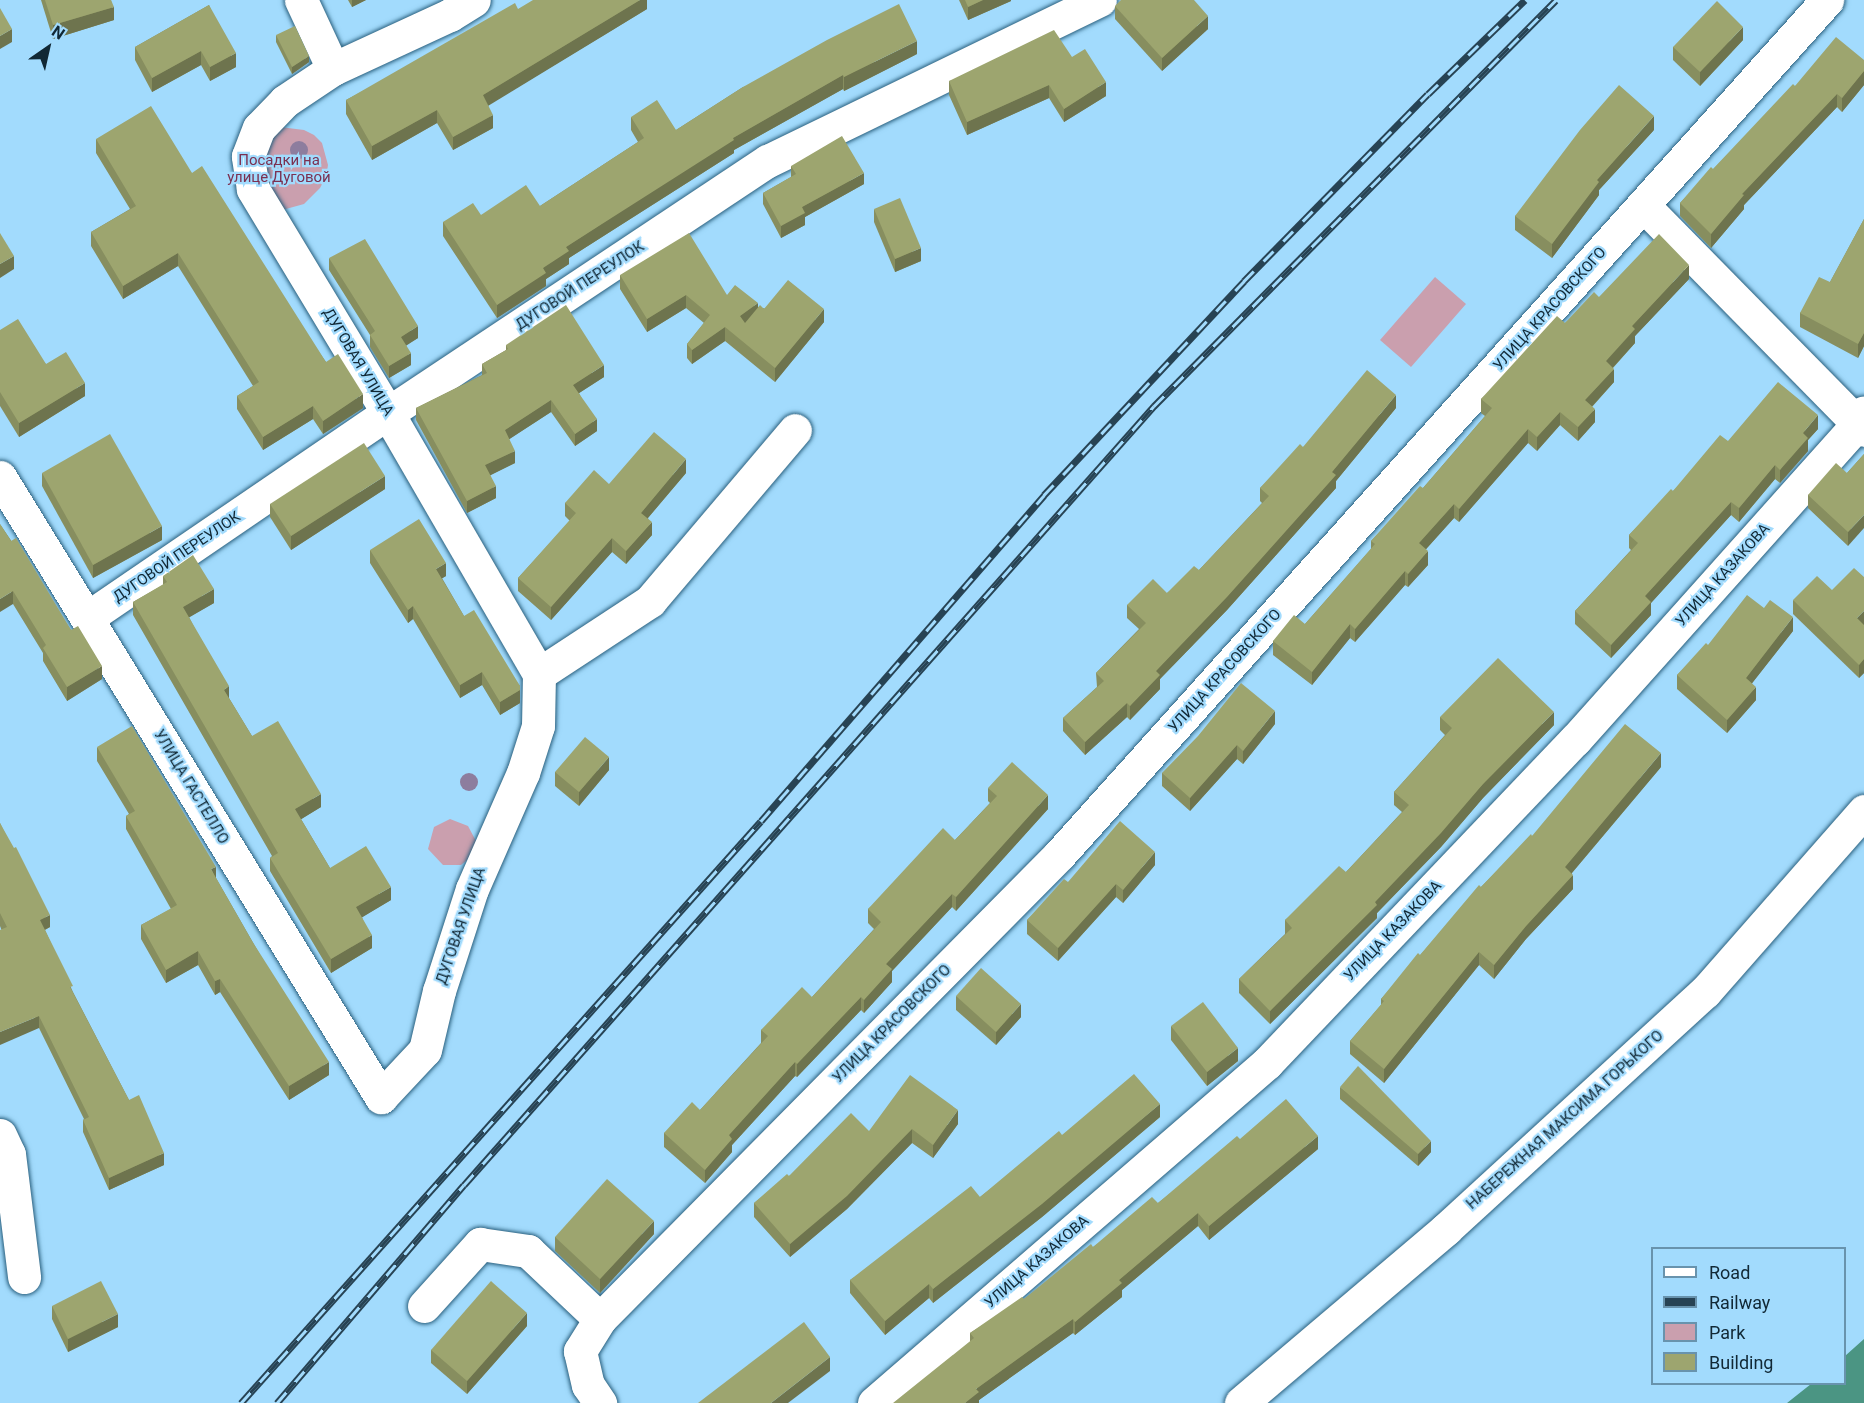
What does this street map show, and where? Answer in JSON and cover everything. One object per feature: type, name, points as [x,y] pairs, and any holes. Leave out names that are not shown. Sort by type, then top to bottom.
[{"type":"street","points":[[301,0],[333,69]]},
{"type":"street","name":"ДУГОВАЯ УЛИЦА","points":[[381,1097],[425,1050],[439,991],[472,889],[523,773],[538,726],[539,674],[388,413],[253,189],[248,156],[259,128],[285,101],[333,69],[450,15],[474,0]]},
{"type":"street","name":"ДУГОВОЙ ПЕРЕУЛОК","points":[[87,618],[388,413],[768,161],[1100,0]]},
{"type":"street","name":"УЛИЦА КРАСОВСКОГО","points":[[600,1403],[588,1385],[580,1351],[600,1319],[1060,854],[1827,0]]},
{"type":"street","points":[[1643,205],[1862,422]]},
{"type":"street","name":"УЛИЦА КАЗАКОВА","points":[[873,1403],[1267,1063],[1575,740],[1862,422]]},
{"type":"street","points":[[539,674],[650,601],[795,430]]},
{"type":"street","name":"УЛИЦА ГАСТЕЛЛО","points":[[0,477],[381,1097]]},
{"type":"street","name":"НАБЕРЕЖНАЯ МАКСИМА ГОРЬКОГО","points":[[1241,1403],[1446,1229],[1705,992],[1864,811]]},
{"type":"street","points":[[0,1135],[9,1154],[24,1277]]},
{"type":"street","points":[[424,1306],[480,1244],[528,1251],[600,1319]]},
{"type":"green space","name":"Посадки на улице Дуговой","points":[[272,126],[304,130],[314,135],[322,143],[328,165],[326,177],[320,188],[304,204],[275,212],[246,141]]},
{"type":"green space","points":[[1435,277],[1466,304],[1411,367],[1380,340]]},
{"type":"green space","points":[[450,819],[468,826],[476,841],[472,856],[461,865],[443,865],[428,849],[434,827]]},
{"type":"shaded area","points":[[1864,1339],[1864,1403],[1787,1403],[1810,1385],[1846,1385],[1846,1355]]},
{"type":"building","points":[[45,0],[111,0],[114,7],[53,25]]},
{"type":"building","points":[[533,0],[640,0],[483,95],[493,115],[453,137],[437,110],[372,146],[346,100],[515,3],[518,9]]},
{"type":"building","points":[[965,0],[983,0],[968,7]]},
{"type":"building","points":[[1121,0],[1194,0],[1208,16],[1162,58],[1115,6]]},
{"type":"building","points":[[1717,1],[1743,27],[1700,72],[1673,47]]},
{"type":"building","points":[[899,4],[917,41],[844,77],[843,75],[733,138],[734,140],[566,247],[569,251],[543,268],[546,273],[497,305],[443,222],[473,203],[481,215],[526,185],[540,206],[644,138],[631,117],[657,100],[676,130],[743,87],[827,40]]},
{"type":"building","points":[[209,5],[236,53],[210,67],[201,51],[152,78],[135,47]]},
{"type":"building","points":[[0,8],[12,29],[0,36]]},
{"type":"building","points":[[295,26],[309,56],[292,67],[276,35]]},
{"type":"building","points":[[1054,30],[1072,57],[1085,49],[1106,82],[1064,109],[1049,85],[967,122],[949,81]]},
{"type":"building","points":[[1836,37],[1864,60],[1864,71],[1842,98],[1837,94],[1742,194],[1744,195],[1711,234],[1680,203],[1711,167],[1713,169],[1793,84],[1795,86]]},
{"type":"building","points":[[1619,85],[1654,116],[1597,180],[1599,182],[1552,244],[1515,216],[1580,130]]},
{"type":"building","points":[[151,106],[192,173],[202,166],[326,362],[338,354],[363,394],[323,421],[313,406],[263,437],[237,396],[259,382],[178,253],[123,286],[91,232],[136,206],[96,139]]},
{"type":"building","points":[[842,136],[864,173],[802,207],[805,213],[781,226],[763,193],[796,174],[791,166]]},
{"type":"building","points":[[900,198],[921,248],[895,259],[874,209]]},
{"type":"building","points":[[1864,219],[1864,333],[1858,344],[1800,313],[1819,277],[1830,282]]},
{"type":"building","points":[[0,233],[14,256],[0,264]]},
{"type":"building","points":[[689,233],[727,295],[735,285],[758,303],[740,316],[745,323],[760,305],[764,309],[788,280],[824,309],[775,368],[725,327],[692,350],[687,344],[710,315],[686,295],[647,319],[620,275]]},
{"type":"building","points":[[1659,234],[1689,265],[1632,326],[1635,329],[1606,361],[1614,369],[1585,400],[1595,409],[1578,427],[1560,412],[1537,437],[1528,429],[1459,509],[1454,504],[1419,543],[1428,551],[1408,574],[1405,571],[1355,629],[1350,624],[1312,672],[1273,641],[1294,615],[1305,624],[1375,544],[1371,541],[1420,486],[1423,488],[1492,408],[1481,399],[1557,316],[1565,323],[1594,292],[1599,297]]},
{"type":"building","points":[[365,239],[418,326],[401,337],[411,353],[389,366],[370,335],[375,331],[329,258]]},
{"type":"building","points":[[566,305],[604,365],[573,385],[597,419],[575,434],[551,400],[505,430],[515,451],[485,465],[496,486],[467,501],[416,408],[487,373],[482,364],[508,349],[506,345]]},
{"type":"building","points":[[18,319],[46,364],[66,352],[85,383],[19,423],[0,392],[0,330]]},
{"type":"building","points":[[1367,370],[1396,395],[1332,472],[1336,475],[1227,597],[1156,671],[1160,675],[1130,706],[1127,703],[1085,742],[1063,718],[1104,681],[1096,673],[1146,623],[1127,605],[1153,579],[1167,593],[1194,566],[1199,570],[1269,496],[1260,488],[1300,444],[1303,447]]},
{"type":"building","points":[[1778,382],[1818,415],[1803,433],[1808,438],[1780,470],[1775,465],[1739,508],[1731,502],[1645,596],[1651,602],[1611,645],[1575,611],[1638,543],[1629,535],[1671,489],[1673,491],[1720,435],[1728,441]]},
{"type":"building","points":[[654,432],[686,459],[641,513],[652,522],[626,551],[612,538],[551,607],[518,578],[576,513],[565,503],[594,470],[609,484]]},
{"type":"building","points":[[110,434],[162,526],[93,565],[42,473]]},
{"type":"building","points":[[364,443],[385,476],[291,536],[270,504]]},
{"type":"building","points":[[1864,454],[1864,515],[1848,532],[1808,495],[1836,463],[1847,473]]},
{"type":"building","points":[[419,519],[446,563],[436,569],[464,616],[474,610],[520,686],[520,690],[500,702],[482,672],[460,685],[413,606],[408,610],[370,550]]},
{"type":"building","points":[[0,524],[11,541],[16,538],[71,630],[78,626],[102,666],[67,687],[43,648],[46,645],[13,591],[0,599]]},
{"type":"building","points":[[193,555],[214,589],[183,607],[229,686],[224,690],[252,736],[278,721],[321,794],[295,809],[330,868],[366,846],[391,887],[356,907],[372,935],[331,959],[270,858],[278,853],[133,602],[167,582],[163,576]]},
{"type":"building","points":[[1854,568],[1864,577],[1864,611],[1857,618],[1864,625],[1864,659],[1859,665],[1793,600],[1817,576],[1832,590]]},
{"type":"building","points":[[1747,595],[1764,608],[1770,600],[1793,617],[1746,678],[1756,687],[1727,720],[1677,675],[1706,643],[1708,645]]},
{"type":"building","points":[[1498,658],[1554,712],[1483,784],[1441,833],[1375,902],[1377,905],[1270,1011],[1239,979],[1292,928],[1285,920],[1339,866],[1346,872],[1409,805],[1394,792],[1452,728],[1440,717]]},
{"type":"building","points":[[1241,683],[1275,711],[1243,751],[1237,745],[1190,798],[1162,773],[1198,736]]},
{"type":"building","points":[[1625,724],[1661,753],[1565,867],[1573,875],[1494,965],[1479,952],[1384,1069],[1350,1041],[1384,1001],[1381,999],[1418,953],[1420,955],[1479,885],[1481,887],[1531,834],[1532,836]]},
{"type":"building","points":[[132,726],[216,867],[211,869],[252,941],[329,1062],[289,1086],[220,979],[215,981],[198,951],[166,970],[141,925],[177,905],[126,816],[135,811],[97,747]]},
{"type":"building","points":[[585,737],[609,757],[579,792],[555,772]]},
{"type":"building","points":[[1012,762],[1048,795],[956,897],[952,894],[886,964],[892,969],[864,1000],[861,997],[797,1064],[795,1062],[729,1135],[732,1139],[705,1170],[664,1133],[692,1102],[700,1110],[768,1036],[761,1030],[802,987],[812,997],[881,922],[868,909],[943,828],[955,840],[997,796],[988,788]]},
{"type":"building","points":[[1120,821],[1155,852],[1123,890],[1116,884],[1058,948],[1027,920],[1064,879],[1068,882]]},
{"type":"building","points":[[0,823],[14,848],[16,847],[50,915],[40,920],[73,986],[70,987],[129,1100],[139,1095],[164,1153],[109,1178],[83,1120],[89,1117],[39,1016],[0,1032],[0,930],[7,927],[0,913]]},
{"type":"building","points":[[981,968],[1021,1004],[996,1032],[956,996]]},
{"type":"building","points":[[1203,1002],[1238,1048],[1207,1072],[1171,1026]]},
{"type":"building","points":[[1358,1066],[1431,1141],[1418,1154],[1340,1087]]},
{"type":"building","points":[[1134,1074],[1160,1104],[1042,1204],[933,1289],[929,1284],[885,1321],[850,1280],[971,1186],[980,1197],[1059,1131],[1062,1135]]},
{"type":"building","points":[[910,1075],[958,1110],[933,1145],[912,1129],[847,1196],[790,1244],[754,1203],[787,1174],[789,1176],[851,1113],[869,1131]]},
{"type":"building","points":[[1286,1099],[1318,1136],[1209,1226],[1198,1213],[1119,1280],[1122,1283],[1075,1322],[1073,1319],[976,1389],[979,1392],[965,1403],[893,1403],[974,1338],[970,1333],[1022,1297],[1024,1299],[1091,1244],[1093,1247],[1152,1197],[1158,1203],[1237,1136],[1240,1139]]},
{"type":"building","points":[[607,1179],[654,1221],[600,1279],[555,1237]]},
{"type":"building","points":[[101,1281],[118,1314],[68,1339],[52,1306]]},
{"type":"building","points":[[491,1281],[527,1313],[467,1381],[431,1350]]},
{"type":"building","points":[[804,1322],[830,1357],[771,1403],[698,1403]]},
{"type":"railway","points":[[241,1403],[761,821],[1044,495],[1244,281],[1428,94],[1525,0]]},
{"type":"railway","points":[[277,1403],[464,1185],[1154,406],[1556,0]]}]
